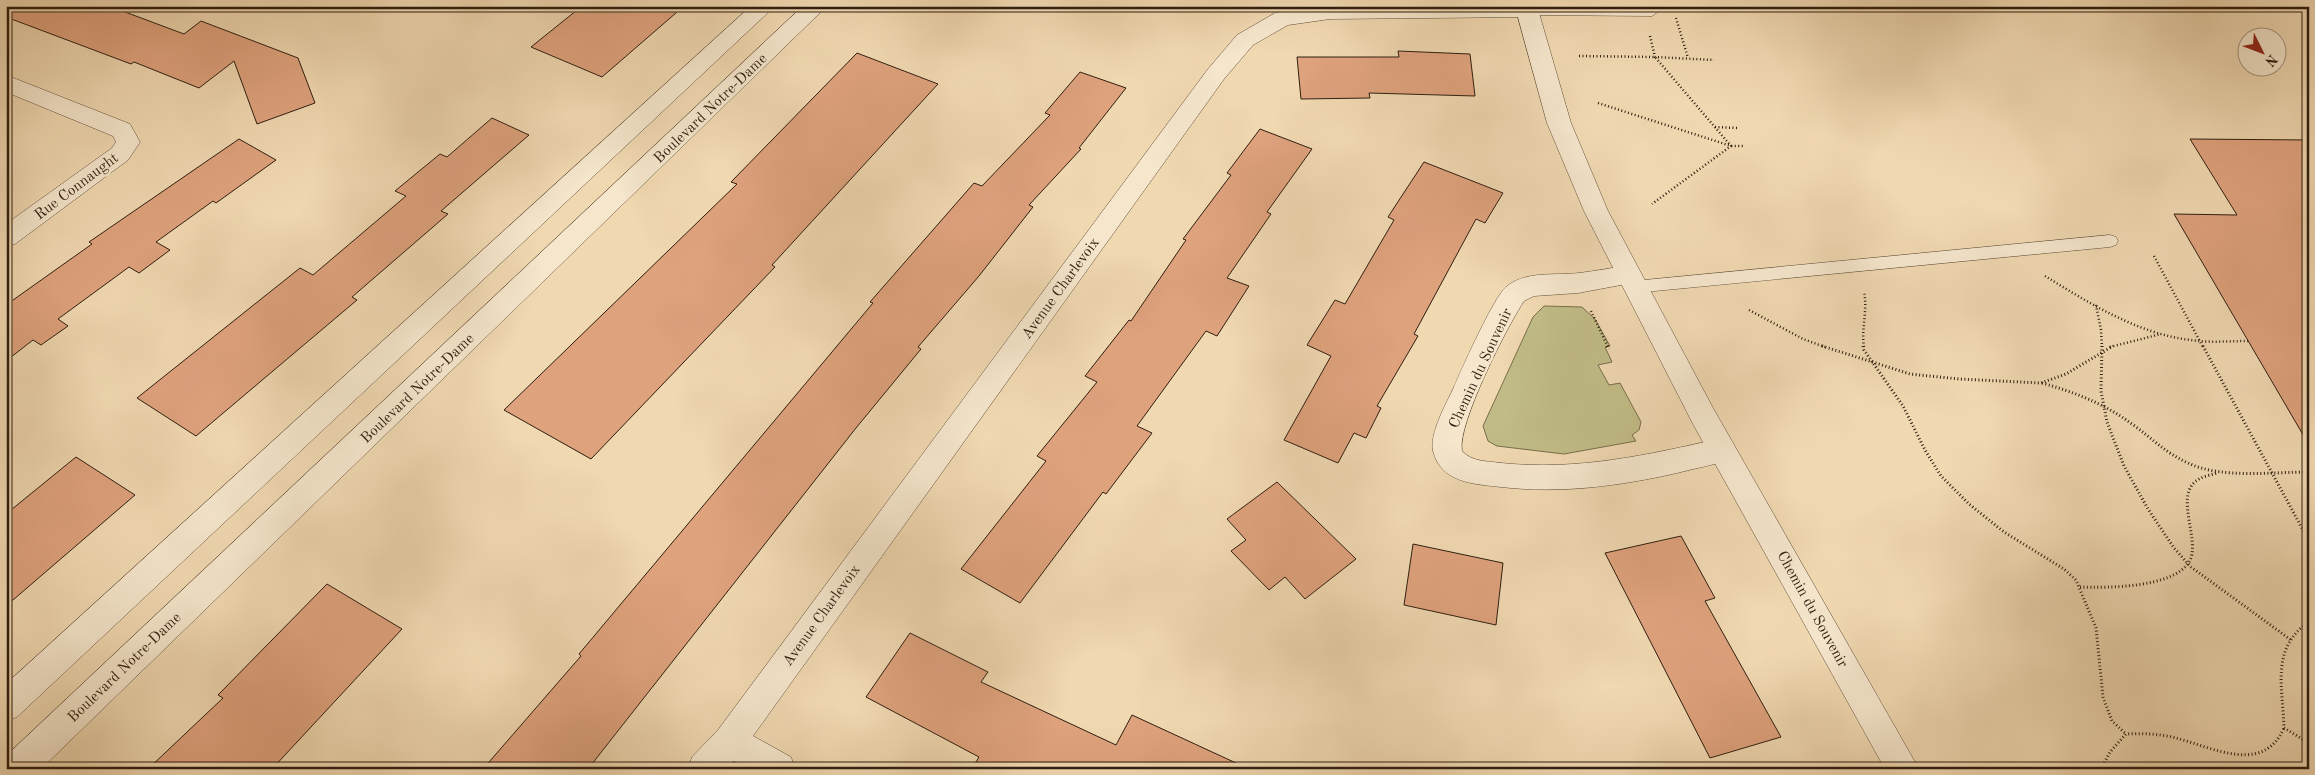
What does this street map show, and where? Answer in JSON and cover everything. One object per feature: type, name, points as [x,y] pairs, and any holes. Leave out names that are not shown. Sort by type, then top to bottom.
[{"type":"street","points":[[6,706],[764,6]]},
{"type":"street","name":"Boulevard Notre-Dame","points":[[17,769],[816,6]]},
{"type":"street","name":"Chemin du Souvenir","points":[[1527,8],[1559,123],[1596,212],[1722,450],[1903,769]]},
{"type":"street","name":"Avenue Charlevoix","points":[[704,769],[730,741],[1210,82],[1244,40],[1284,18],[1330,12],[1527,8]]},
{"type":"street","name":"Rue Connaught","points":[[6,84],[122,130],[128,142],[120,154],[6,237]]},
{"type":"street","name":"Chemin du Souvenir","points":[[1631,281],[1530,286],[1515,294],[1508,304],[1453,421],[1447,445],[1448,454],[1458,466],[1466,470],[1565,478],[1661,464],[1722,450]]},
{"type":"street","points":[[730,741],[779,769]]},
{"type":"lane","points":[[1527,8],[1652,11],[1651,6]]},
{"type":"lane","points":[[1631,281],[2110,241]]},
{"type":"path","points":[[1688,58],[1674,10],[1697,10]]},
{"type":"path","points":[[1579,56],[1714,60]]},
{"type":"path","points":[[1656,57],[1731,146]]},
{"type":"path","points":[[1598,103],[1731,146],[1743,146]]},
{"type":"path","points":[[1714,127],[1737,128]]},
{"type":"path","points":[[1652,204],[1731,146]]},
{"type":"path","points":[[2154,256],[2309,541]]},
{"type":"path","points":[[2039,272],[2096,305],[2161,334],[2201,342],[2248,341]]},
{"type":"path","points":[[1862,284],[1866,301],[1862,336],[1864,350],[1903,406],[1925,450],[1942,476],[1969,504],[2004,532],[2064,569],[2076,580],[2096,628],[2103,696],[2112,721],[2126,734]]},
{"type":"path","points":[[2096,305],[2100,317],[2103,351],[2102,405],[2111,435],[2140,498],[2188,563],[2246,609],[2291,640]]},
{"type":"path","points":[[1749,310],[1803,339],[1910,374],[2041,383],[2069,391],[2102,405],[2134,424],[2159,447],[2189,464],[2218,472],[2309,472]]},
{"type":"path","points":[[2041,383],[2066,374],[2103,351],[2124,342],[2161,334]]},
{"type":"path","points":[[2080,588],[2140,584],[2164,579],[2185,567],[2194,554],[2187,498],[2196,480],[2218,472]]},
{"type":"path","points":[[2101,769],[2110,752],[2126,734],[2147,732],[2242,758],[2262,756],[2278,742],[2284,728],[2282,675],[2284,652],[2297,630],[2309,622]]},
{"type":"path","points":[[2284,728],[2309,743]]},
{"type":"shaded area","points":[[1544,306],[1582,307],[1595,319],[1610,346],[1605,347],[1612,362],[1598,365],[1609,385],[1620,383],[1641,422],[1639,430],[1632,435],[1636,441],[1564,454],[1497,446],[1488,441],[1483,426],[1533,317]]},
{"type":"building","points":[[6,6],[109,6],[184,34],[201,21],[298,58],[315,103],[257,124],[234,61],[199,88],[134,62],[131,64],[6,17]]},
{"type":"building","points":[[582,6],[684,6],[602,77],[531,47]]},
{"type":"building","points":[[1398,51],[1470,54],[1475,96],[1369,93],[1370,98],[1301,99],[1297,57],[1399,57]]},
{"type":"building","points":[[857,53],[938,84],[772,265],[775,267],[591,459],[504,410],[737,184],[731,182]]},
{"type":"building","points":[[1080,72],[1126,88],[1079,148],[1081,149],[1029,205],[1033,207],[979,276],[918,347],[921,349],[856,428],[588,769],[483,769],[581,656],[579,654],[873,303],[870,302],[974,183],[982,186],[1050,115],[1045,113]]},
{"type":"building","points":[[492,118],[529,135],[441,211],[448,214],[352,297],[357,300],[196,436],[137,398],[300,268],[313,275],[406,196],[395,191],[440,154],[447,157]]},
{"type":"building","points":[[1260,129],[1312,149],[1267,212],[1271,214],[1227,278],[1249,286],[1217,336],[1206,331],[1137,426],[1152,433],[1106,494],[1103,492],[1020,603],[961,569],[1046,461],[1037,456],[1097,382],[1085,376],[1129,320],[1131,321],[1186,240],[1183,239],[1231,175],[1227,173]]},
{"type":"building","points":[[239,139],[276,160],[216,203],[213,201],[156,242],[170,250],[139,273],[129,267],[58,319],[68,326],[41,345],[33,340],[6,361],[6,305],[92,244],[89,242]]},
{"type":"building","points":[[2190,139],[2309,140],[2309,445],[2174,214],[2237,215]]},
{"type":"building","points":[[1424,162],[1503,193],[1485,223],[1476,219],[1414,334],[1418,336],[1377,406],[1381,408],[1366,438],[1354,433],[1338,463],[1284,440],[1331,356],[1307,345],[1335,300],[1345,304],[1394,220],[1388,217]]},
{"type":"building","points":[[76,457],[135,495],[6,606],[6,514]]},
{"type":"building","points":[[1277,482],[1356,559],[1305,599],[1285,577],[1269,590],[1231,551],[1246,540],[1227,519]]},
{"type":"building","points":[[1681,536],[1715,598],[1705,601],[1781,737],[1710,758],[1605,553]]},
{"type":"building","points":[[1413,544],[1503,563],[1496,625],[1404,605]]},
{"type":"building","points":[[327,584],[402,629],[272,769],[148,769],[223,698],[218,695]]},
{"type":"building","points":[[910,633],[988,672],[981,682],[1116,745],[1132,715],[1249,769],[972,769],[979,757],[866,697]]}]
